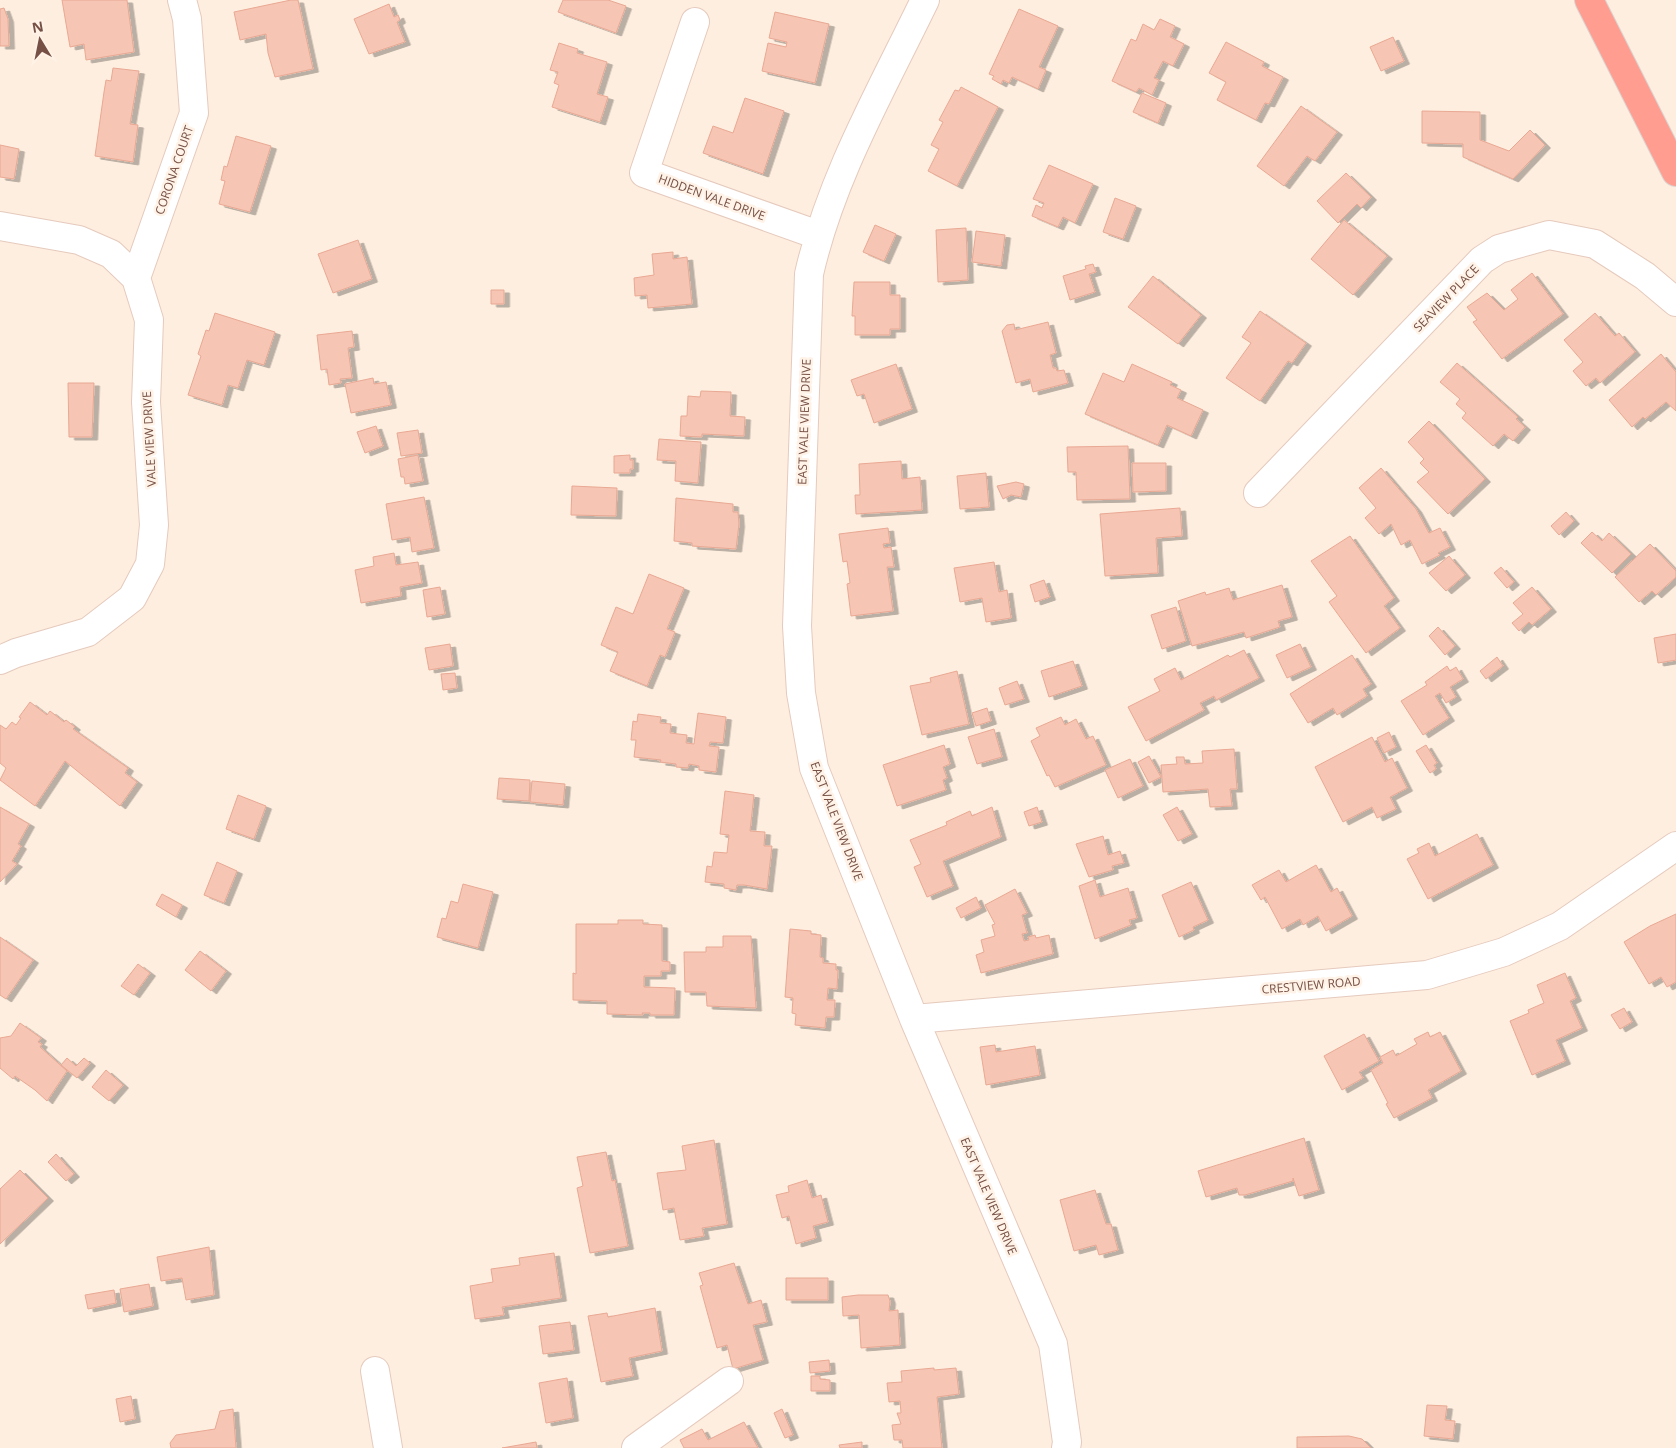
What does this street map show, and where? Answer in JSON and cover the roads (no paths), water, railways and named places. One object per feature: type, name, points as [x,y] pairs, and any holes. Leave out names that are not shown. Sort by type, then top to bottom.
[{"type":"highway","points":[[1589,0],[1676,172]]},
{"type":"street","name":"CORONA COURT","points":[[136,278],[194,113],[187,19],[182,0]]},
{"type":"street","name":"EAST VALE VIEW DRIVE","points":[[925,0],[850,152],[818,235],[809,274],[797,626],[801,693],[814,768],[914,1019],[1053,1344],[1067,1442],[1066,1448]]},
{"type":"street","name":"HIDDEN VALE DRIVE","points":[[694,22],[644,173],[818,235]]},
{"type":"street","name":"VALE VIEW DRIVE","points":[[0,226],[79,240],[111,254],[136,278],[149,320],[146,402],[154,525],[150,564],[132,598],[88,632],[16,653],[0,660]]},
{"type":"street","name":"SEAVIEW PLACE","points":[[1258,493],[1482,260],[1499,249],[1549,236],[1595,244],[1645,276],[1676,302]]},
{"type":"street","name":"CRESTVIEW ROAD","points":[[914,1019],[1427,975],[1504,952],[1560,926],[1676,846]]},
{"type":"street","points":[[375,1372],[388,1448]]},
{"type":"street","points":[[636,1448],[729,1381]]}]
